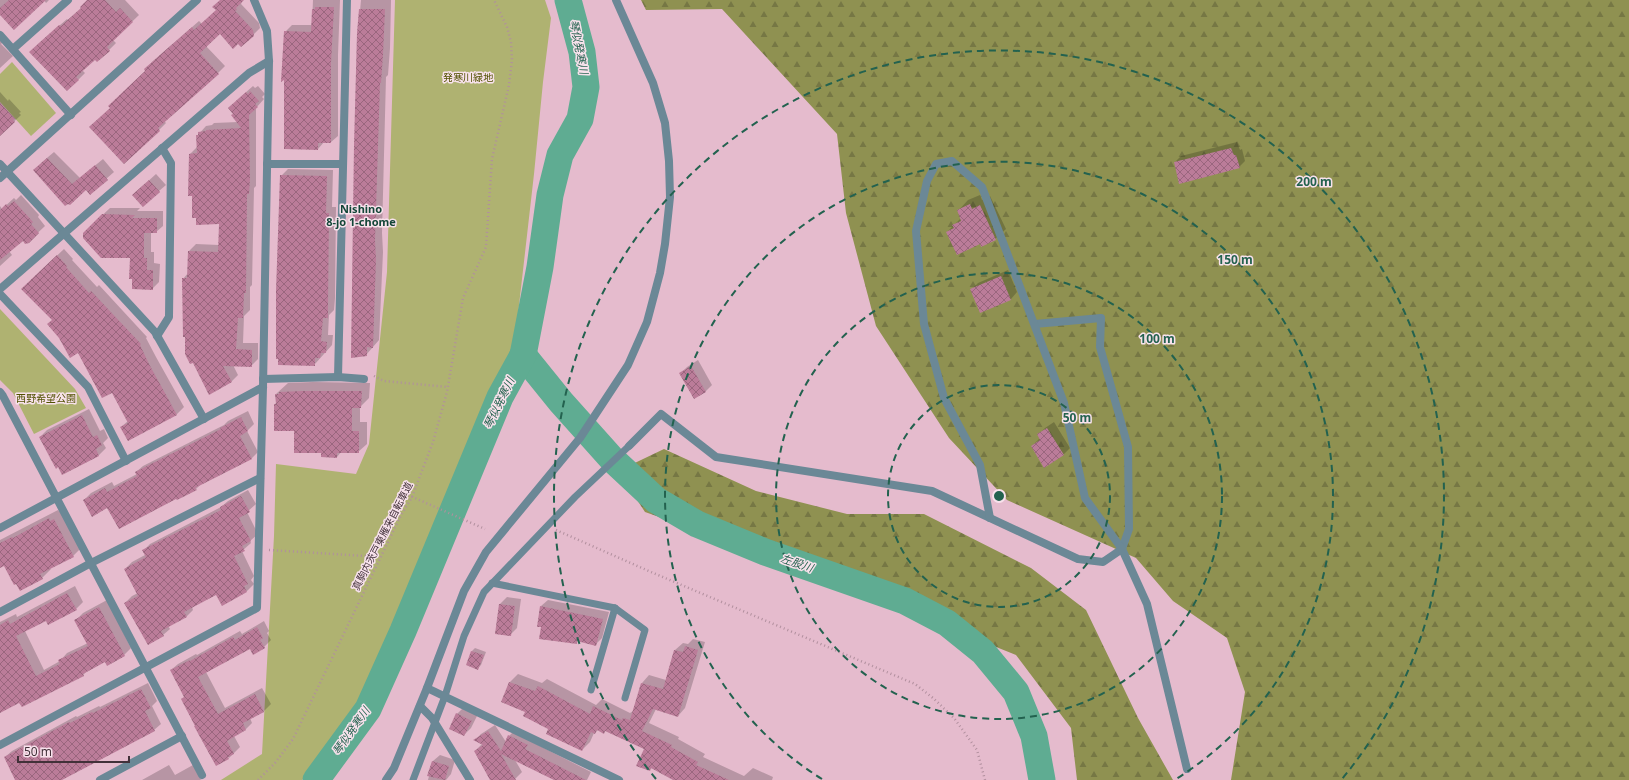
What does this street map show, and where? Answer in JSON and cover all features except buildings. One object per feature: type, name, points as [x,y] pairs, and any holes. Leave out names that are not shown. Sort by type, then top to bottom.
[{"type":"street","points":[[12,49],[68,0]]},
{"type":"street","points":[[0,178],[197,0]]},
{"type":"street","points":[[0,745],[256,608],[263,383],[269,61],[267,31],[254,0]]},
{"type":"street","points":[[338,376],[347,0]]},
{"type":"street","points":[[386,780],[394,768],[420,706],[464,591],[486,552],[580,438],[628,365],[647,322],[660,273],[665,244],[670,197],[669,161],[664,123],[653,83],[616,0]]},
{"type":"street","points":[[0,35],[71,115]]},
{"type":"street","points":[[0,289],[249,73],[269,61]]},
{"type":"street","points":[[157,336],[168,317],[171,163],[162,148]]},
{"type":"street","points":[[990,518],[980,465],[944,398],[924,324],[916,231],[927,181],[936,164],[952,162],[982,187],[1064,403],[1085,498],[1122,549],[1147,604],[1187,769]]},
{"type":"street","points":[[0,164],[157,336],[204,419]]},
{"type":"street","points":[[267,164],[343,164]]},
{"type":"street","points":[[0,294],[88,387],[126,460]]},
{"type":"street","points":[[629,446],[661,414],[716,457],[932,491],[1078,558],[1103,562],[1122,549],[1129,529],[1128,447],[1100,347],[1101,318],[1035,324]]},
{"type":"street","points":[[0,528],[204,419],[263,383],[338,376],[364,379]]},
{"type":"street","points":[[0,392],[202,775]]},
{"type":"street","points":[[0,612],[91,563],[260,478]]},
{"type":"street","points":[[427,688],[619,780]]},
{"type":"street","points":[[420,706],[435,723],[470,780]]},
{"type":"street","points":[[100,780],[182,736]]},
{"type":"lane","points":[[414,780],[445,696],[464,636],[484,592],[575,497],[629,446]]},
{"type":"lane","points":[[492,583],[615,608],[645,630],[626,698]]},
{"type":"lane","points":[[591,690],[615,608]]},
{"type":"path","name":"真駒内茨戸東雁来自転車道","points":[[258,780],[275,763],[293,739],[314,699],[380,557],[401,515],[412,497],[433,442],[448,387],[463,298],[486,247],[492,159],[509,85],[512,60],[511,42],[507,27],[494,0]]},
{"type":"path","points":[[372,375],[384,382],[448,387]]},
{"type":"path","points":[[408,495],[485,529]]},
{"type":"path","points":[[547,526],[658,575],[915,684],[933,698],[954,718],[977,750],[985,780]]},
{"type":"path","points":[[258,549],[380,557]]},
{"type":"green space","name":"発寒川緑地","points":[[395,0],[545,0],[551,18],[514,349],[467,454],[385,646],[366,701],[302,780],[221,780],[262,754],[274,536],[276,464],[356,474],[369,444],[387,272]]},
{"type":"green space","points":[[641,0],[1629,0],[1629,780],[1231,780],[1245,692],[1227,638],[1173,601],[1136,558],[1007,500],[949,438],[876,326],[846,213],[837,134],[722,9],[646,10]]},
{"type":"green space","points":[[12,62],[56,113],[31,136],[0,102],[0,74]]},
{"type":"green space","name":"西野希望公園","points":[[0,309],[75,389],[86,408],[34,434],[13,393],[0,380]]},
{"type":"green space","points":[[664,449],[756,491],[847,514],[924,514],[1031,568],[1086,610],[1138,718],[1173,780],[1077,780],[1071,728],[1016,655],[892,605],[816,560],[728,541],[645,512],[618,471]]},
{"type":"waterway","name":"琴似発寒川","points":[[316,780],[368,709],[403,631],[500,397],[523,355],[540,267],[550,195],[560,155],[580,119],[586,87],[582,52],[568,0]]},
{"type":"waterway","name":"左股川","points":[[523,355],[561,402],[612,459],[656,500],[697,524],[765,552],[905,601],[947,623],[983,652],[1016,692],[1034,736],[1042,780]]},
{"type":"district","name":"Nishino 8-jo 1-chome","points":[[361,215]]}]
